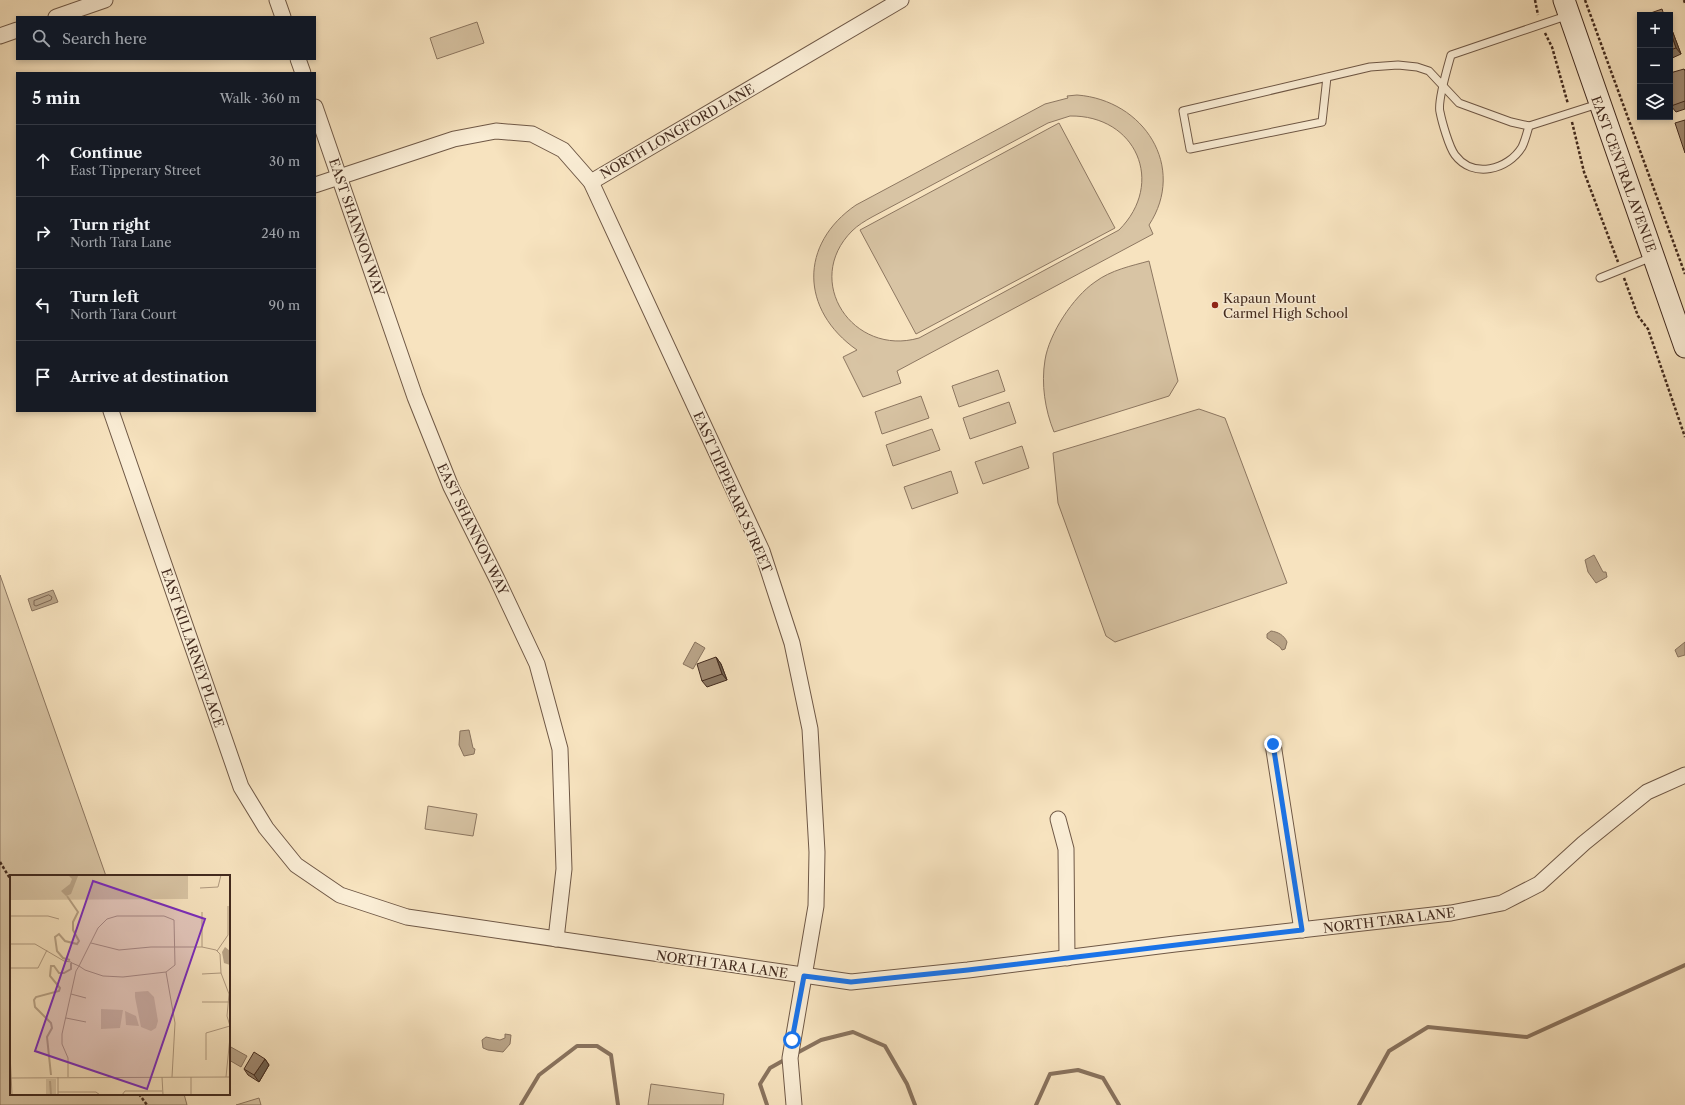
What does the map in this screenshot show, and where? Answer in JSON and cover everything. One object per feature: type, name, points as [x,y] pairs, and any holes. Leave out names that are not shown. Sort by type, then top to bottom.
[{"type":"main road","name":"EAST CENTRAL AVENUE","points":[[1566,8],[1598,104],[1685,347]]},
{"type":"street","points":[[59,16],[105,0]]},
{"type":"street","points":[[277,0],[283,16]]},
{"type":"street","name":"NORTH LONGFORD LANE","points":[[316,185],[454,139],[496,130],[532,134],[563,150],[591,182],[901,0]]},
{"type":"street","points":[[0,36],[16,30]]},
{"type":"street","points":[[298,60],[303,72]]},
{"type":"street","name":"EAST SHANNON WAY","points":[[316,110],[415,397],[451,487],[498,579],[537,664],[560,749],[564,869],[556,939]]},
{"type":"street","name":"EAST TIPPERARY STREET","points":[[591,182],[762,551],[792,643],[810,729],[817,852],[816,906],[790,1058],[794,1105]]},
{"type":"street","name":"EAST KILLARNEY PLACE","points":[[111,412],[241,787],[266,828],[296,865],[302,869]]},
{"type":"street","points":[[1273,744],[1302,930]]},
{"type":"street","name":"NORTH TARA LANE","points":[[302,869],[340,895],[407,917],[851,982],[968,970],[1451,913],[1502,903],[1538,884],[1584,843],[1647,792],[1685,775]]},
{"type":"street","points":[[1058,819],[1066,849],[1067,958]]},
{"type":"lane","points":[[1529,126],[1522,146],[1512,158],[1495,168],[1482,170],[1465,165],[1454,154],[1439,110],[1451,55],[1541,25],[1566,8]]},
{"type":"lane","points":[[1327,77],[1322,122],[1190,149],[1183,111],[1327,77],[1370,67],[1398,65],[1417,67],[1430,71],[1459,103],[1511,122],[1529,126],[1598,104]]},
{"type":"lane","points":[[1600,278],[1653,256]]},
{"type":"path","points":[[1535,0],[1541,25],[1552,46],[1584,172],[1638,316],[1648,329],[1685,437]]},
{"type":"path","points":[[1585,0],[1685,274]]},
{"type":"path","points":[[0,862],[10,878]]},
{"type":"path","points":[[140,1095],[147,1105]]},
{"type":"shaded area","points":[[477,22],[484,43],[437,59],[430,38]]},
{"type":"shaded area","points":[[1077,95],[1101,100],[1122,109],[1139,123],[1152,140],[1161,160],[1163,181],[1160,203],[1149,225],[1153,234],[897,371],[901,383],[863,397],[843,357],[857,350],[838,334],[825,316],[817,297],[814,277],[816,257],[824,238],[837,221],[856,205],[1045,104],[1068,98],[1067,96]],"holes":[[[1070,116],[1093,119],[1112,127],[1127,139],[1137,155],[1142,173],[1140,192],[1133,212],[1119,230],[919,338],[895,341],[874,336],[856,326],[842,310],[834,292],[832,271],[838,251],[852,231],[857,227],[872,217],[1048,123]]]},
{"type":"shaded area","points":[[1059,123],[1115,228],[916,334],[860,230]]},
{"type":"shaded area","points":[[1149,261],[1178,381],[1169,396],[1054,432],[1046,406],[1043,378],[1047,350],[1063,317],[1078,297],[1101,278],[1114,271]]},
{"type":"shaded area","points":[[998,370],[1005,391],[959,407],[952,386]]},
{"type":"shaded area","points":[[921,396],[929,418],[882,434],[875,412]]},
{"type":"shaded area","points":[[1009,402],[1016,423],[970,439],[963,418]]},
{"type":"shaded area","points":[[1199,409],[1225,418],[1287,583],[1115,642],[1106,636],[1058,503],[1053,453]]},
{"type":"shaded area","points":[[932,429],[940,450],[893,466],[886,445]]},
{"type":"shaded area","points":[[1022,446],[1029,468],[983,484],[975,462]]},
{"type":"shaded area","points":[[951,471],[958,493],[912,509],[904,487]]},
{"type":"shaded area","points":[[0,575],[106,875],[10,875],[10,1095],[184,1095],[187,1105],[0,1105]]},
{"type":"shaded area","points":[[428,806],[477,814],[473,836],[425,829]]},
{"type":"shaded area","points":[[651,1084],[724,1094],[723,1105],[648,1105]]},
{"type":"shaded area","points":[[259,1098],[261,1105],[236,1105]]},
{"type":"water","points":[[1594,555],[1603,572],[1606,572],[1607,577],[1596,583],[1588,572],[1585,560]]},
{"type":"water","points":[[53,590],[58,602],[32,611],[28,599]]},
{"type":"water","points":[[1271,631],[1284,637],[1287,642],[1285,649],[1282,650],[1267,638],[1267,634]]},
{"type":"water","points":[[695,642],[705,648],[693,669],[683,664]]},
{"type":"water","points":[[1685,642],[1685,655],[1678,657],[1675,650]]},
{"type":"water","points":[[469,730],[473,748],[475,749],[474,754],[464,756],[459,745],[460,731]]},
{"type":"water","points":[[505,1034],[511,1035],[510,1044],[503,1052],[483,1048],[482,1040],[486,1037],[500,1040],[505,1038]]},
{"type":"water","points":[[230,1047],[247,1056],[241,1067],[230,1061]]},
{"type":"building","points":[[1662,9],[1663,12],[1654,12]]},
{"type":"building","points":[[1673,40],[1676,48],[1673,49]]},
{"type":"building","points":[[1684,69],[1685,71],[1685,101],[1673,105],[1673,84],[1673,72]]},
{"type":"building","points":[[1685,120],[1685,153],[1675,123]]},
{"type":"building","points":[[716,657],[722,674],[702,681],[697,664]]},
{"type":"building","points":[[254,1052],[265,1059],[254,1075],[244,1069]]},
{"type":"waterway","points":[[1359,1105],[1389,1051],[1428,1027],[1527,1037],[1685,965]]},
{"type":"waterway","points":[[795,1054],[821,1040],[853,1032],[885,1046],[907,1084],[915,1105]]},
{"type":"waterway","points":[[521,1105],[539,1075],[577,1046],[597,1046],[611,1055],[618,1105]]},
{"type":"waterway","points":[[767,1105],[760,1084],[770,1068],[786,1059]]},
{"type":"waterway","points":[[1036,1105],[1050,1074],[1078,1070],[1103,1078],[1119,1105]]},
{"type":"place","name":"Kapaun Mount Carmel High School","points":[[1215,305]]},
{"type":"route","points":[[792,1040],[804,976],[851,982],[968,970],[1175,944],[1302,930],[1273,744]]}]
